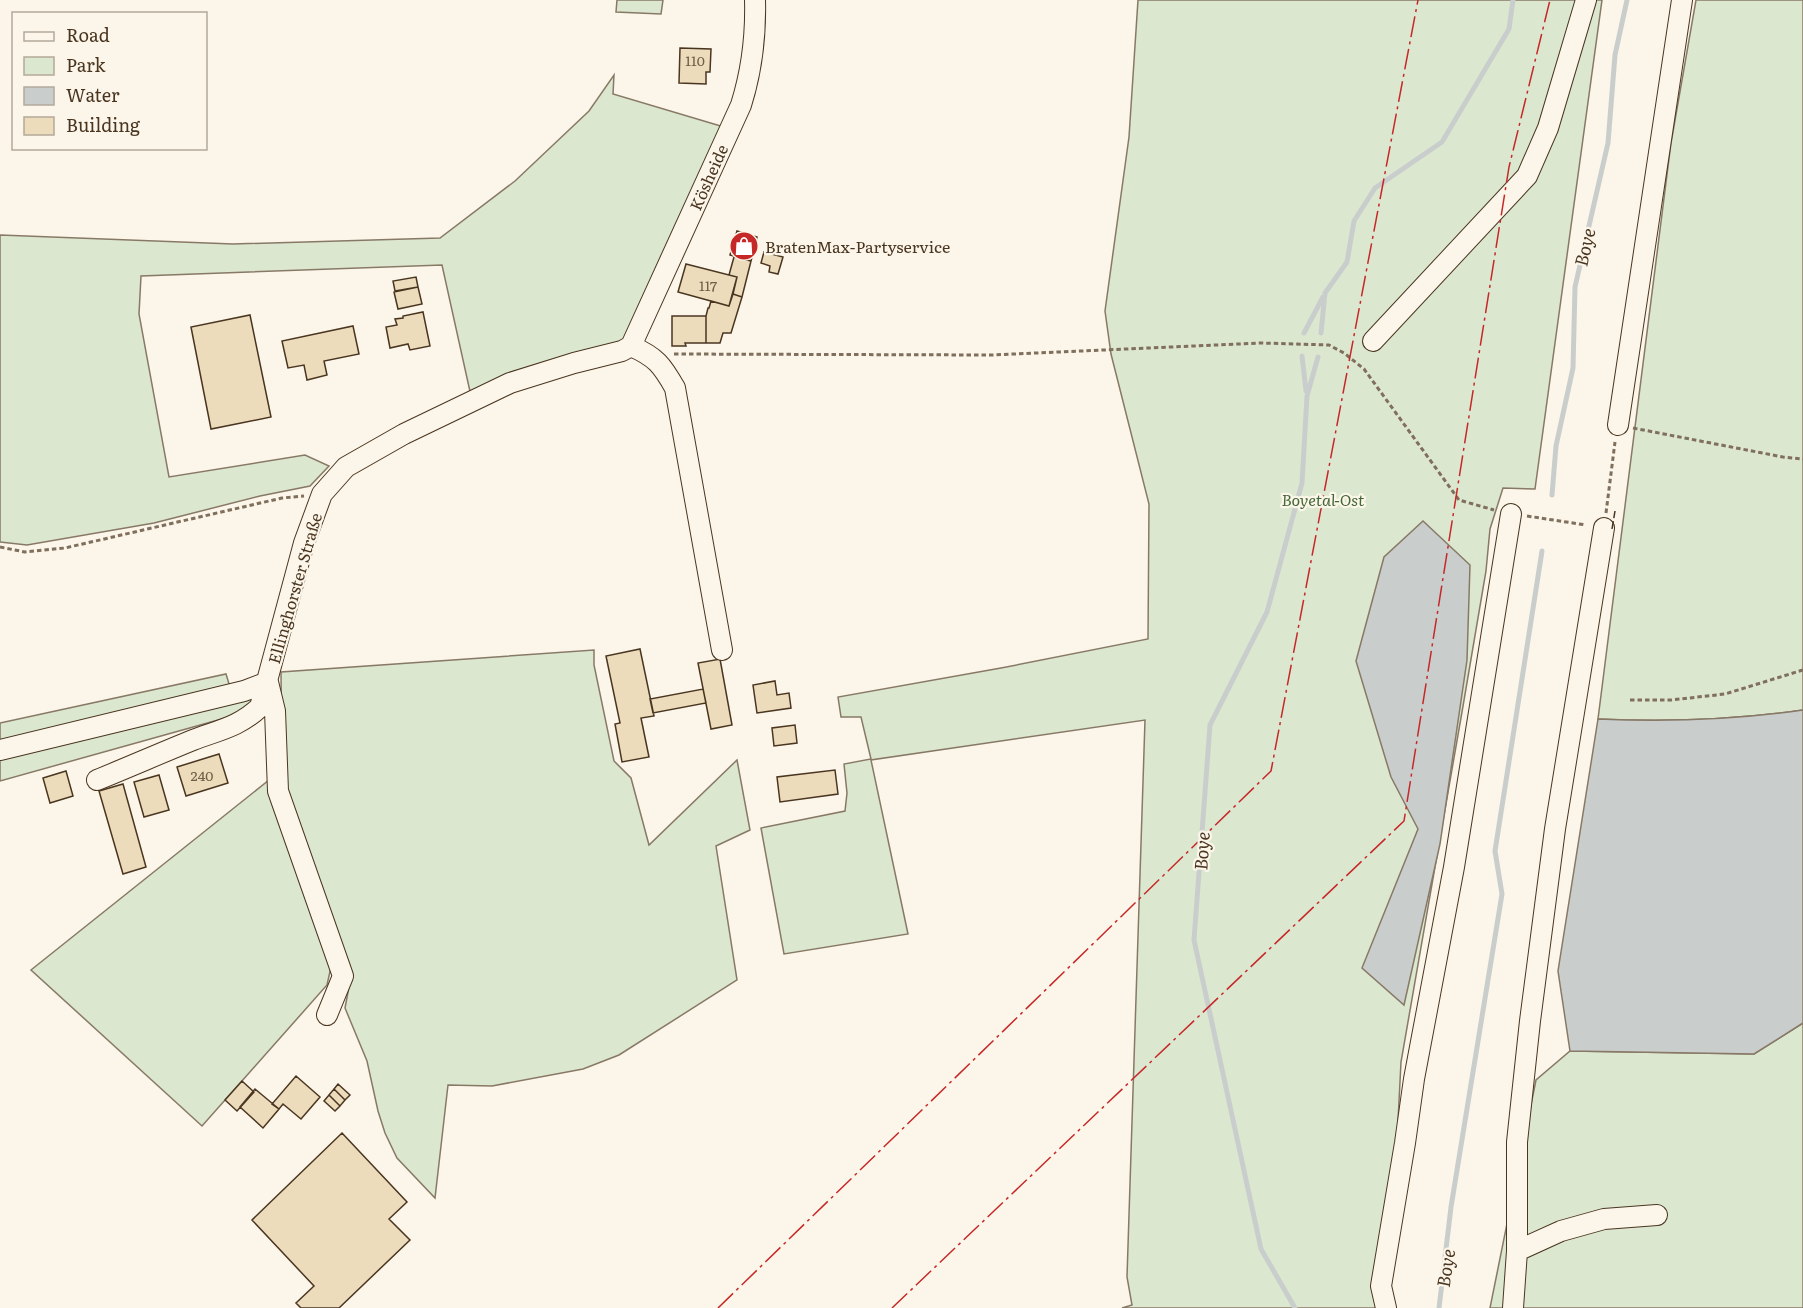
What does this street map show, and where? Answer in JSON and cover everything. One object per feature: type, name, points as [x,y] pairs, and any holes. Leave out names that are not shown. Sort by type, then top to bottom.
[{"type":"street","name":"Kösheide","points":[[640,350],[741,105],[752,64],[756,34],[755,0]]},
{"type":"street","points":[[1373,342],[1527,176],[1548,128],[1586,0]]},
{"type":"street","points":[[1617,425],[1682,0]]},
{"type":"street","name":"Ellinghorster Straße","points":[[0,750],[244,691],[268,682],[304,543],[322,494],[346,467],[404,434],[510,383],[574,363],[622,351],[640,350]]},
{"type":"street","points":[[640,350],[665,370],[675,388],[722,650]]},
{"type":"street","points":[[1386,1308],[1381,1286],[1406,1143],[1414,1079],[1454,867],[1511,514]]},
{"type":"street","points":[[1513,1308],[1517,1251],[1517,1142],[1530,1021],[1555,829],[1604,528]]},
{"type":"street","points":[[97,780],[247,719],[260,707],[268,682]]},
{"type":"street","points":[[268,682],[275,711],[278,791],[343,976],[327,1014]]},
{"type":"street","points":[[1517,1251],[1561,1231],[1604,1219],[1657,1215]]},
{"type":"path","points":[[640,350],[991,355],[1261,343],[1329,345],[1344,353],[1364,369],[1460,500],[1511,514],[1604,528],[1617,425],[1803,459]]},
{"type":"path","points":[[0,548],[25,552],[65,548],[282,498],[322,494]]},
{"type":"path","points":[[1630,700],[1671,700],[1725,694],[1803,670]]},
{"type":"green space","points":[[617,0],[663,0],[661,14],[616,12]]},
{"type":"green space","name":"Boyetal-Ost","points":[[1138,0],[1602,0],[1535,489],[1503,488],[1490,529],[1486,571],[1401,1062],[1391,1308],[1122,1308],[1132,1305],[1127,1277],[1145,720],[871,760],[908,934],[784,954],[761,828],[845,811],[847,793],[844,764],[871,759],[861,717],[841,717],[838,697],[1148,639],[1149,504],[1111,354],[1105,311],[1129,137]]},
{"type":"green space","points":[[1696,0],[1803,0],[1803,710],[1701,719],[1598,719],[1671,143]]},
{"type":"green space","points":[[614,75],[613,94],[724,127],[625,339],[471,396],[442,265],[141,276],[139,314],[169,477],[305,455],[329,466],[310,486],[260,496],[154,523],[27,545],[0,542],[0,235],[233,244],[440,238],[515,181],[589,111]]},
{"type":"green space","points":[[594,650],[594,665],[614,761],[631,778],[649,845],[737,760],[750,830],[716,846],[737,980],[619,1055],[583,1069],[492,1086],[448,1085],[435,1198],[397,1158],[385,1133],[367,1061],[345,1008],[349,987],[343,954],[282,777],[281,672]]},
{"type":"green space","points":[[226,674],[233,697],[248,694],[253,703],[236,715],[0,781],[0,723]]},
{"type":"green space","points":[[269,780],[331,967],[327,985],[202,1126],[31,970]]},
{"type":"green space","points":[[1803,1023],[1803,1308],[1490,1308],[1536,1080],[1570,1051],[1754,1054]]},
{"type":"water","points":[[1423,521],[1470,565],[1467,660],[1440,844],[1404,1005],[1362,968],[1418,829],[1391,777],[1356,661],[1384,557]]},
{"type":"water","points":[[1803,710],[1803,1023],[1754,1054],[1570,1051],[1558,971],[1598,719],[1701,719]]},
{"type":"building","points":[[680,48],[711,49],[710,72],[706,72],[706,84],[679,83]]},
{"type":"building","name":"BratenMax-Partyservice","points":[[737,231],[757,237],[751,261],[730,255]]},
{"type":"building","points":[[764,252],[783,257],[778,274],[769,272],[770,266],[761,263]]},
{"type":"building","points":[[734,257],[751,261],[742,297],[733,294],[737,277],[729,275]]},
{"type":"building","points":[[686,264],[737,277],[729,306],[678,292]]},
{"type":"building","points":[[416,277],[418,287],[395,291],[393,281]]},
{"type":"building","points":[[418,287],[422,304],[398,309],[394,292]]},
{"type":"building","points":[[733,294],[742,297],[731,333],[723,333],[720,343],[706,343],[706,316],[711,301],[729,306]]},
{"type":"building","points":[[423,312],[430,346],[410,350],[408,344],[390,348],[386,327],[397,325],[395,319]]},
{"type":"building","points":[[250,315],[271,417],[211,429],[191,327]]},
{"type":"building","points":[[672,316],[706,316],[706,343],[685,343],[686,346],[672,346]]},
{"type":"building","points":[[353,326],[359,354],[324,361],[327,375],[307,380],[304,365],[288,368],[282,341]]},
{"type":"building","points":[[640,649],[654,716],[641,718],[649,757],[622,762],[615,724],[620,723],[606,656]]},
{"type":"building","points":[[720,659],[732,725],[711,729],[698,663]]},
{"type":"building","points":[[775,681],[777,695],[789,693],[791,708],[757,713],[753,685]]},
{"type":"building","points":[[703,689],[706,703],[653,713],[650,699]]},
{"type":"building","points":[[795,725],[797,743],[774,746],[772,728]]},
{"type":"building","points":[[219,754],[228,783],[186,796],[177,767]]},
{"type":"building","points":[[835,770],[838,794],[780,802],[777,777]]},
{"type":"building","points":[[66,771],[73,796],[50,803],[43,778]]},
{"type":"building","points":[[159,775],[169,810],[144,817],[134,782]]},
{"type":"building","points":[[123,784],[146,867],[123,874],[99,791]]},
{"type":"building","points":[[296,1076],[320,1097],[301,1119],[283,1104],[279,1109],[272,1104]]},
{"type":"building","points":[[242,1081],[254,1092],[237,1111],[225,1100]]},
{"type":"building","points":[[338,1084],[350,1095],[345,1100],[334,1089]]},
{"type":"building","points":[[255,1089],[279,1109],[263,1128],[240,1107]]},
{"type":"building","points":[[334,1089],[345,1100],[340,1106],[329,1095]]},
{"type":"building","points":[[329,1095],[340,1106],[335,1111],[324,1101]]},
{"type":"building","points":[[342,1133],[407,1202],[389,1219],[410,1240],[339,1308],[301,1308],[296,1303],[314,1286],[252,1220]]},
{"type":"waterway","name":"Boye","points":[[1321,333],[1325,293],[1347,262],[1354,221],[1375,188],[1442,142],[1509,29],[1513,0]]},
{"type":"waterway","name":"Boye","points":[[1552,495],[1556,446],[1573,368],[1575,287],[1608,143],[1615,55],[1627,0]]},
{"type":"waterway","name":"Boye","points":[[1304,333],[1323,297]]},
{"type":"waterway","name":"Boye","points":[[1302,356],[1306,391]]},
{"type":"waterway","name":"Boye","points":[[1295,1308],[1261,1249],[1194,940],[1210,725],[1267,612],[1302,483],[1307,396],[1318,357]]},
{"type":"waterway","name":"Boye","points":[[1439,1308],[1451,1207],[1502,894],[1495,851],[1542,551]]},
{"type":"fence","points":[[1612,529],[1615,511]]},
{"type":"power","points":[[718,1308],[1271,771],[1418,0]]},
{"type":"power","points":[[892,1308],[1404,821],[1509,167],[1550,0]]},
{"type":"place","name":"BratenMax-Partyservice","points":[[744,246]]}]
